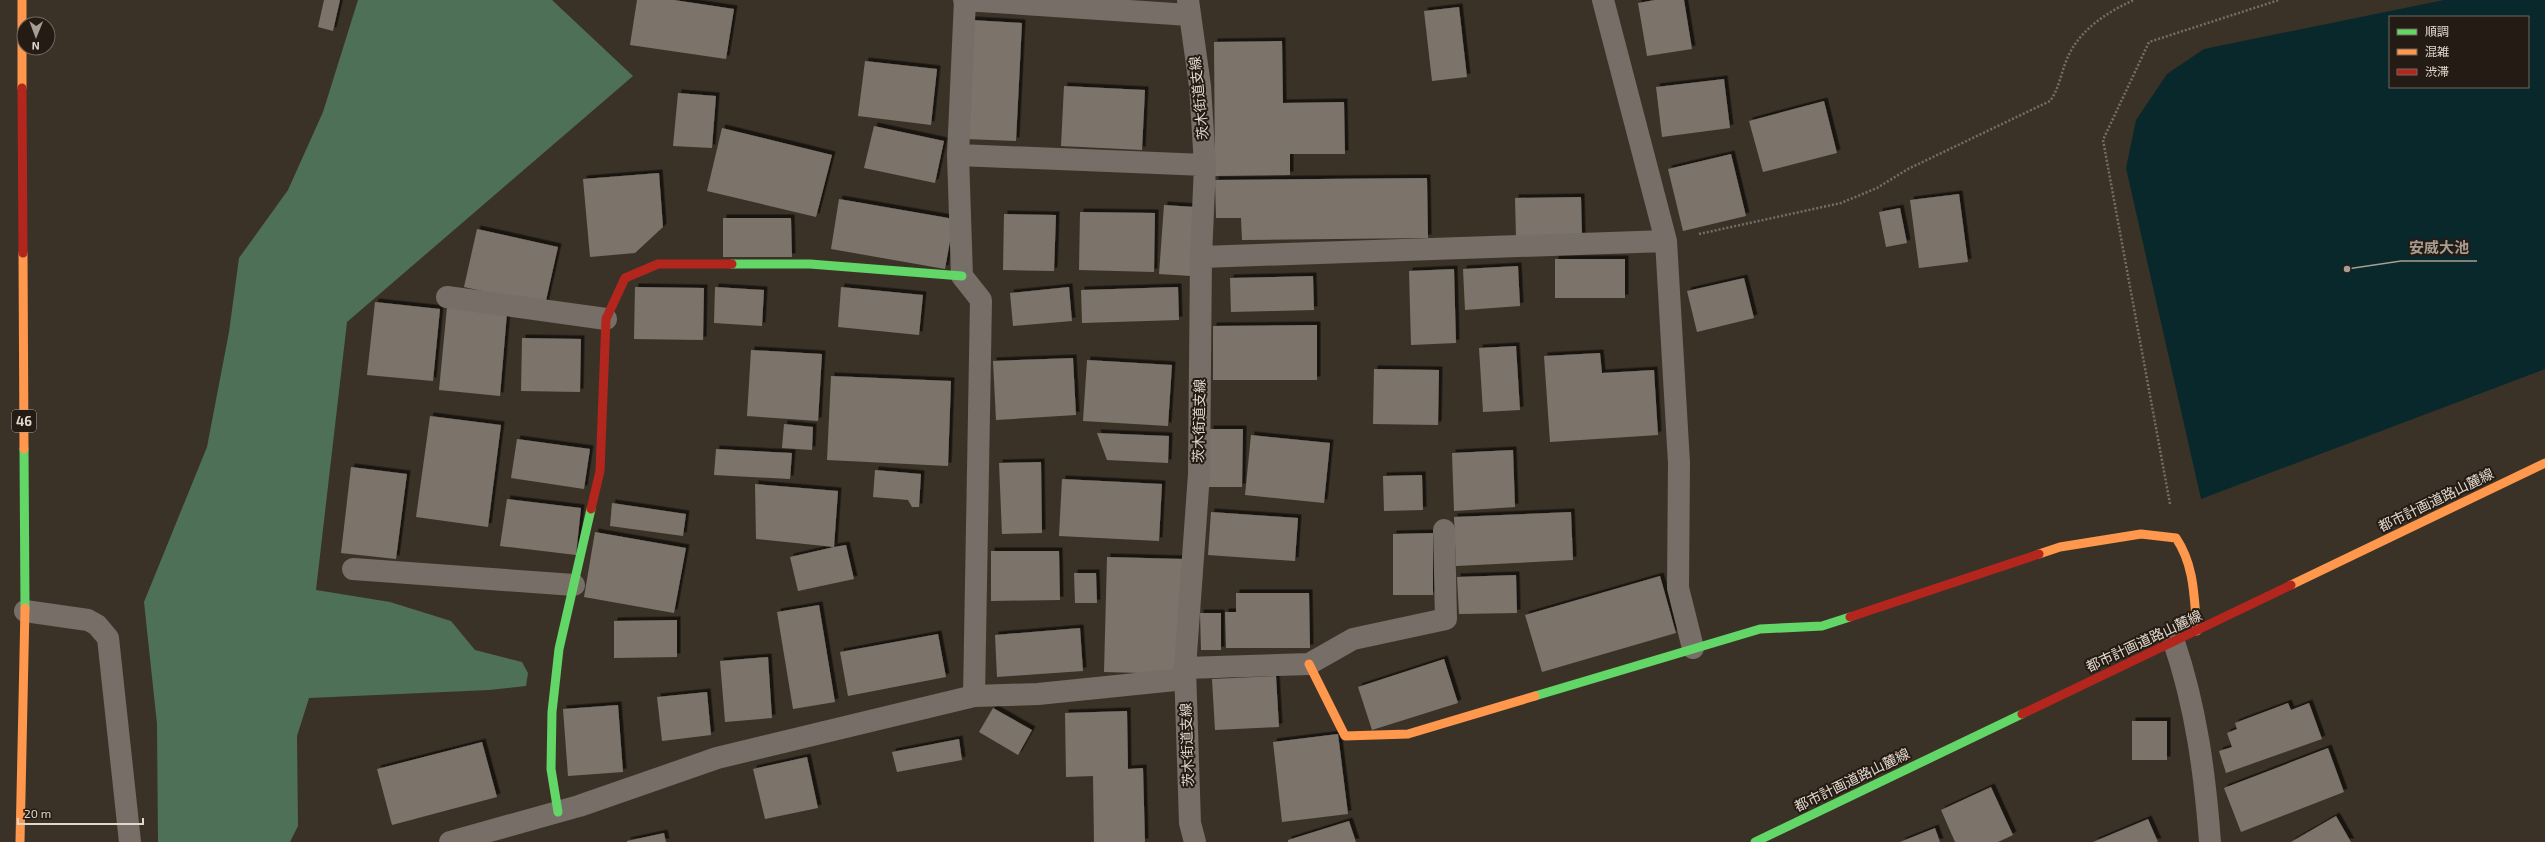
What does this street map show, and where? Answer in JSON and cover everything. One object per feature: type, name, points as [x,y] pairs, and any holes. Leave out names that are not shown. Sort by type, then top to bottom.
[{"type":"street","name":"46","points":[[20,842],[25,611],[22,0]]},
{"type":"street","points":[[974,696],[981,300],[962,276],[958,155],[965,0],[1188,8]]},
{"type":"street","points":[[1602,0],[1666,241],[1679,463],[1678,588],[1693,648]]},
{"type":"street","name":"茨木街道支線","points":[[1188,8],[1200,86],[1205,165],[1201,256],[1199,474],[1185,674],[1190,823],[1195,842]]},
{"type":"street","points":[[958,155],[1205,165]]},
{"type":"street","points":[[1201,256],[1666,241]]},
{"type":"street","points":[[558,812],[551,769],[552,712],[559,649],[600,471],[606,319],[625,278],[658,264],[810,264],[962,276]]},
{"type":"street","points":[[447,297],[606,319]]},
{"type":"street","name":"都市計画道路山麓線","points":[[1755,842],[2545,463]]},
{"type":"street","points":[[450,842],[558,812],[717,758],[974,696],[1038,694],[1185,674],[1309,664],[1353,639],[1446,619],[1444,530]]},
{"type":"street","points":[[1309,664],[1345,736],[1408,734],[1760,628],[1822,626],[2060,547],[2142,534],[2176,538],[2185,548],[2190,570],[2197,631]]},
{"type":"street","points":[[353,569],[574,585]]},
{"type":"street","points":[[25,611],[88,620],[97,625],[108,638],[130,842]]},
{"type":"street","points":[[2174,642],[2186,676],[2204,768],[2210,842]]},
{"type":"path","points":[[1666,241],[1841,203],[1877,188],[1908,169],[2050,101],[2056,93],[2068,57],[2082,37],[2103,16],[2134,0]]},
{"type":"path","points":[[2176,538],[2103,140],[2149,42],[2279,0]]},
{"type":"green space","points":[[358,0],[552,0],[633,76],[347,322],[316,590],[390,602],[451,621],[475,650],[522,662],[528,673],[526,686],[489,690],[309,698],[297,736],[298,826],[290,842],[158,842],[157,724],[144,602],[207,447],[229,332],[239,258],[288,190],[323,112]]},
{"type":"water","points":[[2444,0],[2545,0],[2545,369],[2201,499],[2126,168],[2136,120],[2167,74],[2204,49]]},
{"type":"building","points":[[324,0],[340,0],[333,31],[318,27]]},
{"type":"building","points":[[637,0],[674,0],[734,9],[726,59],[630,45]]},
{"type":"building","points":[[1655,0],[1684,0],[1692,49],[1647,56],[1638,3]]},
{"type":"building","points":[[1459,7],[1467,77],[1432,81],[1424,11]]},
{"type":"building","points":[[971,20],[1022,23],[1016,141],[965,139]]},
{"type":"building","points":[[1282,41],[1283,103],[1344,102],[1345,154],[1290,154],[1290,175],[1215,176],[1214,42]]},
{"type":"building","points":[[865,61],[937,69],[931,125],[858,116]]},
{"type":"building","points":[[1724,79],[1730,128],[1662,137],[1656,87]]},
{"type":"building","points":[[1064,86],[1145,90],[1142,150],[1061,146]]},
{"type":"building","points":[[678,93],[716,96],[712,148],[673,146]]},
{"type":"building","points":[[1824,101],[1837,153],[1763,172],[1749,121]]},
{"type":"building","points":[[874,126],[944,141],[935,183],[864,168]]},
{"type":"building","points":[[722,128],[832,155],[816,217],[707,191]]},
{"type":"building","points":[[1731,154],[1746,216],[1683,231],[1668,169]]},
{"type":"building","points":[[659,173],[663,227],[635,253],[590,257],[583,179]]},
{"type":"building","points":[[1427,178],[1428,238],[1242,240],[1241,218],[1216,218],[1215,180]]},
{"type":"building","points":[[1959,194],[1968,262],[1919,268],[1910,200]]},
{"type":"building","points":[[1581,197],[1582,236],[1516,236],[1515,198]]},
{"type":"building","points":[[839,199],[954,219],[945,269],[831,249]]},
{"type":"building","points":[[1164,205],[1195,207],[1191,276],[1159,274]]},
{"type":"building","points":[[1900,208],[1907,243],[1886,247],[1879,212]]},
{"type":"building","points":[[1080,212],[1155,213],[1154,272],[1079,270]]},
{"type":"building","points":[[1004,214],[1056,215],[1054,271],[1003,270]]},
{"type":"building","points":[[723,218],[791,218],[792,257],[723,257]]},
{"type":"building","points":[[477,229],[558,247],[545,305],[464,287]]},
{"type":"building","points":[[1555,259],[1625,259],[1625,298],[1555,298]]},
{"type":"building","points":[[1518,266],[1520,306],[1465,310],[1463,269]]},
{"type":"building","points":[[1454,269],[1456,343],[1411,345],[1409,271]]},
{"type":"building","points":[[1313,276],[1314,310],[1231,312],[1230,278]]},
{"type":"building","points":[[1744,278],[1754,318],[1697,332],[1687,291]]},
{"type":"building","points":[[635,287],[704,288],[703,340],[634,339]]},
{"type":"building","points":[[715,287],[764,290],[762,326],[714,323]]},
{"type":"building","points":[[841,287],[923,295],[919,335],[838,327]]},
{"type":"building","points":[[1069,287],[1072,321],[1013,326],[1010,293]]},
{"type":"building","points":[[1178,287],[1179,320],[1082,323],[1081,290]]},
{"type":"building","points":[[375,302],[440,309],[433,381],[367,375]]},
{"type":"building","points":[[447,307],[507,313],[500,396],[439,390]]},
{"type":"building","points":[[1317,325],[1317,380],[1213,380],[1213,326]]},
{"type":"building","points":[[522,338],[581,339],[580,392],[521,391]]},
{"type":"building","points":[[1516,346],[1520,410],[1483,412],[1479,348]]},
{"type":"building","points":[[751,350],[822,354],[818,421],[747,416]]},
{"type":"building","points":[[1600,353],[1602,373],[1654,370],[1658,435],[1550,442],[1544,356]]},
{"type":"building","points":[[1073,358],[1076,415],[996,420],[993,361]]},
{"type":"building","points":[[1087,360],[1172,365],[1168,426],[1083,421]]},
{"type":"building","points":[[1374,369],[1439,370],[1438,425],[1373,424]]},
{"type":"building","points":[[831,376],[951,381],[948,466],[827,460]]},
{"type":"building","points":[[430,416],[501,425],[488,527],[416,517]]},
{"type":"building","points":[[784,424],[813,427],[812,450],[782,448]]},
{"type":"building","points":[[1210,429],[1243,429],[1242,487],[1208,487]]},
{"type":"building","points":[[1097,433],[1169,436],[1168,463],[1107,460]]},
{"type":"building","points":[[1251,435],[1330,443],[1324,503],[1245,495]]},
{"type":"building","points":[[517,439],[590,449],[584,489],[511,478]]},
{"type":"building","points":[[716,449],[792,453],[790,479],[714,475]]},
{"type":"building","points":[[1513,450],[1515,507],[1454,511],[1452,453]]},
{"type":"building","points":[[1041,462],[1042,533],[1002,534],[999,463]]},
{"type":"building","points":[[351,467],[407,474],[396,559],[341,553]]},
{"type":"building","points":[[875,470],[921,474],[919,507],[912,507],[908,500],[873,497]]},
{"type":"building","points":[[1422,475],[1423,510],[1384,511],[1383,476]]},
{"type":"building","points":[[1062,479],[1162,484],[1159,541],[1059,536]]},
{"type":"building","points":[[755,484],[838,491],[834,547],[756,539]]},
{"type":"building","points":[[507,499],[581,508],[576,555],[500,546]]},
{"type":"building","points":[[612,503],[686,514],[683,536],[610,526]]},
{"type":"building","points":[[1211,512],[1298,518],[1295,561],[1208,555]]},
{"type":"building","points":[[1571,512],[1573,560],[1456,566],[1454,517]]},
{"type":"building","points":[[595,532],[686,548],[674,613],[584,597]]},
{"type":"building","points":[[1433,533],[1433,595],[1393,595],[1393,534]]},
{"type":"building","points":[[846,545],[854,579],[798,591],[790,557]]},
{"type":"building","points":[[991,551],[1059,551],[1060,600],[991,601]]},
{"type":"building","points":[[1107,557],[1184,559],[1180,674],[1104,672]]},
{"type":"building","points":[[1074,573],[1096,573],[1097,603],[1075,603]]},
{"type":"building","points":[[1516,575],[1517,613],[1459,614],[1457,577]]},
{"type":"building","points":[[1660,576],[1676,633],[1542,672],[1525,615]]},
{"type":"building","points":[[1236,593],[1309,593],[1310,648],[1226,648],[1225,612],[1236,612]]},
{"type":"building","points":[[819,605],[835,702],[793,709],[777,612]]},
{"type":"building","points":[[1200,613],[1221,613],[1221,650],[1201,650]]},
{"type":"building","points":[[677,620],[677,657],[614,658],[614,621]]},
{"type":"building","points":[[1080,628],[1083,671],[997,677],[995,635]]},
{"type":"building","points":[[938,634],[946,677],[848,696],[840,652]]},
{"type":"building","points":[[768,657],[772,718],[725,722],[720,661]]},
{"type":"building","points":[[1444,659],[1458,703],[1372,730],[1358,687]]},
{"type":"building","points":[[1276,676],[1279,727],[1215,730],[1212,679]]},
{"type":"building","points":[[707,692],[711,735],[662,741],[657,697]]},
{"type":"building","points":[[2288,703],[2291,710],[2309,703],[2322,739],[2226,773],[2219,751],[2232,747],[2227,733],[2237,729],[2235,723]]},
{"type":"building","points":[[618,705],[623,772],[568,776],[563,709]]},
{"type":"building","points":[[993,708],[1032,730],[1018,755],[979,732]]},
{"type":"building","points":[[1127,711],[1128,769],[1143,768],[1145,842],[1094,842],[1093,776],[1066,777],[1065,713]]},
{"type":"building","points":[[2132,721],[2167,721],[2167,760],[2132,760]]},
{"type":"building","points":[[1338,734],[1348,814],[1282,822],[1273,742]]},
{"type":"building","points":[[959,739],[962,760],[897,772],[892,752]]},
{"type":"building","points":[[482,742],[497,797],[392,825],[377,769]]},
{"type":"building","points":[[2328,748],[2344,792],[2241,832],[2224,788]]},
{"type":"building","points":[[807,757],[818,808],[765,819],[753,769]]},
{"type":"building","points":[[1991,787],[2013,835],[1998,842],[1955,842],[1941,810]]},
{"type":"building","points":[[2336,816],[2351,842],[2291,842]]},
{"type":"building","points":[[2148,819],[2158,842],[2093,842]]},
{"type":"building","points":[[1349,821],[1356,842],[1288,842],[1288,840]]},
{"type":"building","points":[[1935,828],[1940,842],[1900,842]]},
{"type":"building","points":[[664,833],[666,842],[627,842],[627,841]]},
{"type":"traffic: fast","points":[[732,264],[810,264],[962,276]]},
{"type":"traffic: fast","points":[[24,449],[25,608]]},
{"type":"traffic: fast","points":[[558,812],[551,769],[552,712],[559,649],[591,509]]},
{"type":"traffic: fast","points":[[1535,696],[1760,629],[1822,626],[1850,617]]},
{"type":"traffic: fast","points":[[1755,842],[2022,714]]},
{"type":"traffic: slow","points":[[22,0],[22,88]]},
{"type":"traffic: slow","points":[[23,253],[24,449]]},
{"type":"traffic: slow","points":[[2291,585],[2545,463]]},
{"type":"traffic: slow","points":[[2039,554],[2060,547],[2141,534],[2176,538],[2187,560],[2190,571],[2197,631]]},
{"type":"traffic: slow","points":[[20,842],[25,608]]},
{"type":"traffic: slow","points":[[1309,664],[1345,736],[1408,734],[1535,696]]},
{"type":"traffic: jam","points":[[22,88],[23,253]]},
{"type":"traffic: jam","points":[[591,509],[600,471],[606,319],[625,278],[658,264],[732,264]]},
{"type":"traffic: jam","points":[[1850,617],[2039,554]]},
{"type":"traffic: jam","points":[[2022,714],[2291,585]]},
{"type":"place","name":"安威大池","points":[[2347,269]]}]
